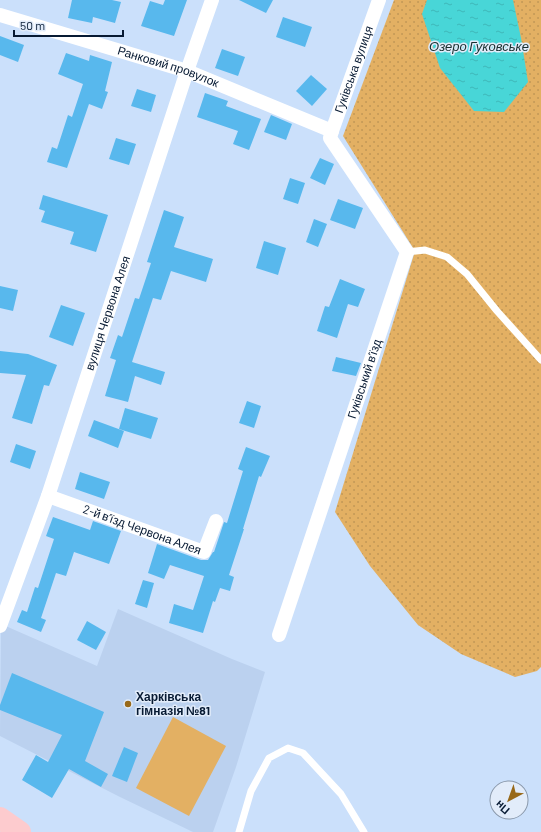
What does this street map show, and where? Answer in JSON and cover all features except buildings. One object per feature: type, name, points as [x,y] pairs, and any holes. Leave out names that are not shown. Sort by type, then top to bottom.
[{"type":"main road","points":[[0,818],[20,832]]},
{"type":"street","name":"вулиця Червона Алея","points":[[0,626],[48,496],[187,70],[212,0]]},
{"type":"street","name":"Гуківська вулиця","points":[[331,134],[379,0]]},
{"type":"street","name":"Ранковий провулок","points":[[0,16],[187,70],[331,134]]},
{"type":"street","points":[[331,134],[407,252]]},
{"type":"street","name":"Гуківський в’їзд","points":[[279,635],[407,252]]},
{"type":"street","name":"2-й в’їзд Червона Алея","points":[[48,496],[204,552],[216,520]]},
{"type":"lane","points":[[407,252],[425,250],[446,256],[467,274],[497,311],[541,360]]},
{"type":"lane","points":[[239,832],[251,791],[269,758],[288,748],[303,753],[314,764],[341,794],[364,832]]},
{"type":"shaded area","points":[[394,0],[541,0],[541,667],[537,671],[515,677],[461,654],[418,625],[370,566],[335,512],[415,251],[343,136]]},
{"type":"shaded area","name":"Харківська гімназія №81","points":[[118,609],[265,672],[236,767],[213,832],[193,832],[0,736],[1,624],[97,666]]},
{"type":"shaded area","points":[[173,717],[226,746],[189,816],[136,788]]},
{"type":"water","name":"Озеро Гуковське","points":[[427,0],[513,0],[528,82],[504,112],[474,111],[440,68],[422,14]]},
{"type":"place","name":"Харківська гімназія №81","points":[[128,704]]}]
